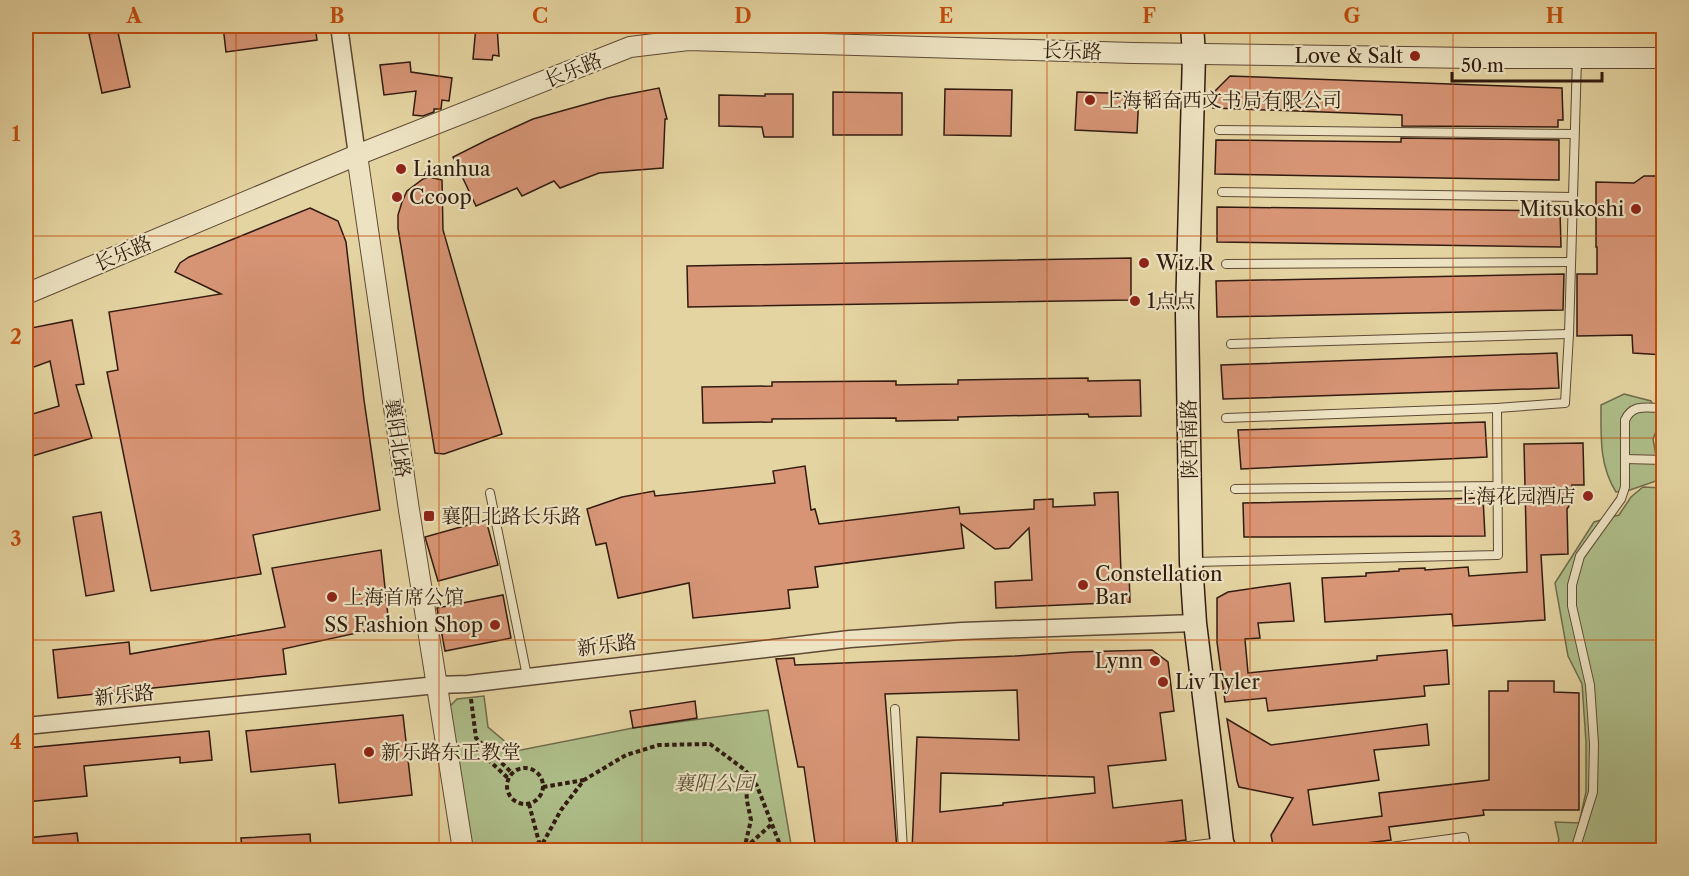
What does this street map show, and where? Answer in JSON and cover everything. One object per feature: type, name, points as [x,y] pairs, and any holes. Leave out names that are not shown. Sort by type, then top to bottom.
[{"type":"main road","name":"陕西南路","points":[[1192,26],[1194,54],[1187,314],[1191,562],[1195,623],[1223,846]]},
{"type":"street","name":"襄阳北路","points":[[339,26],[409,510],[463,850]]},
{"type":"street","name":"长乐路","points":[[26,294],[357,155],[630,47],[688,40],[1194,54],[1664,58]]},
{"type":"street","name":"新乐路","points":[[26,726],[437,685],[468,684],[850,639],[962,631],[1195,623]]},
{"type":"lane","points":[[1226,418],[1497,408],[1565,403],[1577,57]]},
{"type":"lane","points":[[1219,130],[1574,134]]},
{"type":"lane","points":[[1222,192],[1573,196]]},
{"type":"lane","points":[[1226,264],[1570,262]]},
{"type":"lane","points":[[1231,344],[1569,334]]},
{"type":"lane","points":[[1191,562],[1498,555],[1497,408]]},
{"type":"lane","points":[[1575,850],[1593,792],[1594,753],[1590,685],[1572,606],[1572,585],[1581,556],[1621,499],[1625,487],[1625,420],[1629,412],[1636,408],[1664,408]]},
{"type":"lane","points":[[1625,459],[1664,460]]},
{"type":"lane","points":[[1235,489],[1497,486]]},
{"type":"lane","points":[[490,493],[527,676]]},
{"type":"lane","points":[[895,709],[903,850]]},
{"type":"lane","points":[[1369,850],[1464,837],[1466,850]]},
{"type":"lane","points":[[1156,850],[1223,846]]},
{"type":"path","points":[[468,684],[476,738],[512,773]]},
{"type":"path","points":[[471,744],[508,778]]},
{"type":"path","points":[[543,787],[584,780],[626,755],[659,744],[710,744],[745,770],[757,786],[782,850]]},
{"type":"path","points":[[517,769],[535,771],[543,787],[538,798],[529,804],[517,803],[509,795],[506,784],[508,778],[517,769]]},
{"type":"path","points":[[744,849],[751,820],[745,770]]},
{"type":"path","points":[[540,849],[561,810],[584,780]]},
{"type":"path","points":[[529,804],[540,849]]},
{"type":"path","points":[[744,849],[772,824]]},
{"type":"green space","points":[[1624,394],[1651,401],[1660,421],[1653,439],[1659,472],[1656,481],[1616,492],[1610,482],[1604,461],[1601,439],[1601,405]]},
{"type":"green space","points":[[1643,487],[1663,488],[1663,850],[1554,850],[1559,840],[1555,822],[1579,823],[1586,792],[1586,742],[1582,684],[1568,656],[1555,583],[1594,522],[1619,515],[1631,497]]},
{"type":"green space","name":"襄阳公园","points":[[484,696],[488,727],[516,751],[633,728],[768,710],[792,850],[464,850],[446,710],[457,699]]},
{"type":"building","points":[[223,26],[315,26],[317,40],[226,52]]},
{"type":"building","points":[[476,26],[497,26],[499,56],[493,55],[492,60],[473,59]]},
{"type":"building","points":[[117,28],[130,87],[102,93],[89,34]]},
{"type":"building","points":[[410,62],[411,72],[452,78],[449,101],[442,100],[441,109],[434,109],[434,112],[423,116],[413,115],[416,91],[384,95],[380,65]]},
{"type":"building","points":[[1230,76],[1562,88],[1563,120],[1558,120],[1558,127],[1402,126],[1402,115],[1213,108],[1213,93]]},
{"type":"building","points":[[659,88],[667,119],[665,119],[663,168],[599,173],[560,188],[554,181],[522,196],[517,188],[476,206],[453,157],[533,119],[608,98]]},
{"type":"building","points":[[945,89],[1012,90],[1011,136],[944,135]]},
{"type":"building","points":[[833,92],[902,93],[902,135],[833,135]]},
{"type":"building","points":[[1077,92],[1139,94],[1137,133],[1075,130]]},
{"type":"building","points":[[765,94],[793,94],[793,137],[764,137],[762,127],[719,126],[719,95],[765,96]]},
{"type":"building","points":[[1401,138],[1559,140],[1559,180],[1215,174],[1216,140],[1401,142]]},
{"type":"building","points":[[1644,176],[1664,176],[1664,355],[1633,353],[1632,335],[1577,336],[1577,274],[1597,274],[1596,182],[1634,183]]},
{"type":"building","points":[[429,177],[442,180],[443,230],[502,434],[444,454],[435,453],[398,228],[398,215],[407,191]]},
{"type":"building","points":[[1217,207],[1560,211],[1561,247],[1217,242]]},
{"type":"building","points":[[310,208],[338,221],[346,242],[364,400],[380,510],[253,535],[261,574],[151,591],[107,372],[118,370],[109,312],[221,294],[175,272],[180,263],[189,257]]},
{"type":"building","points":[[1131,258],[1131,300],[688,307],[687,266]]},
{"type":"building","points":[[1564,274],[1563,310],[1217,317],[1216,281]]},
{"type":"building","points":[[72,320],[84,384],[76,385],[92,438],[26,458],[26,416],[59,406],[50,361],[26,370],[26,329]]},
{"type":"building","points":[[1557,353],[1559,388],[1223,399],[1221,365]]},
{"type":"building","points":[[1088,378],[1088,381],[1140,380],[1141,416],[1089,417],[1088,414],[896,421],[896,418],[772,419],[772,422],[703,423],[702,387],[772,386],[772,382],[896,381],[896,385],[958,384],[958,380]]},
{"type":"building","points":[[1485,422],[1487,457],[1241,469],[1238,430]]},
{"type":"building","points":[[1583,443],[1584,485],[1572,485],[1573,500],[1567,509],[1568,554],[1541,555],[1545,620],[1453,626],[1452,614],[1325,622],[1322,578],[1366,576],[1366,573],[1425,568],[1425,570],[1468,567],[1469,576],[1527,572],[1524,444]]},
{"type":"building","points":[[805,466],[811,510],[815,509],[819,524],[959,507],[960,514],[1034,509],[1034,500],[1053,499],[1053,507],[1095,505],[1094,493],[1118,492],[1121,573],[1129,572],[1130,602],[996,608],[995,582],[1032,580],[1029,528],[1009,548],[995,549],[961,524],[964,548],[815,567],[818,587],[788,590],[790,608],[693,618],[689,583],[618,598],[606,543],[596,545],[587,509],[622,497],[654,491],[655,496],[775,483],[773,471]]},
{"type":"building","points":[[1483,498],[1485,536],[1244,537],[1243,503]]},
{"type":"building","points":[[101,512],[114,591],[86,596],[73,517]]},
{"type":"building","points":[[486,520],[498,565],[438,581],[425,537]]},
{"type":"building","points":[[381,550],[389,626],[283,649],[286,674],[58,698],[53,650],[129,642],[130,654],[285,627],[272,568]]},
{"type":"building","points":[[1290,583],[1294,621],[1258,623],[1260,638],[1245,639],[1248,673],[1377,660],[1377,656],[1447,650],[1449,684],[1424,686],[1425,696],[1268,711],[1266,698],[1225,702],[1217,642],[1217,598],[1228,592]]},
{"type":"building","points":[[503,595],[511,638],[445,651],[437,608]]},
{"type":"building","points":[[1152,650],[1168,662],[1174,711],[1160,713],[1166,760],[1108,766],[1113,808],[1182,800],[1186,840],[1108,850],[912,850],[917,737],[1019,740],[1017,690],[885,694],[897,850],[816,850],[804,767],[798,767],[776,659],[794,658],[795,665]],"holes":[[[941,773],[1094,777],[1095,793],[940,812]]]},
{"type":"building","points":[[1508,681],[1554,681],[1554,692],[1579,693],[1579,810],[1483,810],[1484,815],[1389,827],[1391,840],[1307,850],[1274,850],[1271,835],[1293,798],[1239,787],[1227,719],[1271,745],[1427,724],[1429,745],[1374,750],[1379,780],[1308,790],[1313,825],[1382,816],[1379,793],[1489,780],[1489,691],[1508,691]]},
{"type":"building","points":[[695,701],[697,718],[633,728],[630,711]]},
{"type":"building","name":"新乐路东正教堂","points":[[403,715],[412,795],[339,803],[335,764],[251,772],[246,731]]},
{"type":"building","points":[[209,731],[212,760],[180,763],[180,757],[84,766],[87,796],[26,802],[26,748]]},
{"type":"building","points":[[77,833],[79,850],[26,850],[26,838]]},
{"type":"building","points":[[310,834],[311,850],[242,850],[241,838]]},
{"type":"place","name":"Love & Salt","points":[[1415,56]]},
{"type":"place","name":"上海韬奋西文书局有限公司","points":[[1090,100]]},
{"type":"place","name":"Lianhua","points":[[401,169]]},
{"type":"place","name":"Ccoop","points":[[397,197]]},
{"type":"place","name":"Mitsukoshi","points":[[1636,209]]},
{"type":"place","name":"Wiz.R","points":[[1144,263]]},
{"type":"place","name":"1点点","points":[[1135,301]]},
{"type":"place","name":"上海花园酒店","points":[[1588,496]]},
{"type":"place","name":"襄阳北路长乐路","points":[[429,516]]},
{"type":"place","name":"Constellation Bar","points":[[1083,585]]},
{"type":"place","name":"上海首席公馆","points":[[332,597]]},
{"type":"place","name":"SS Fashion Shop","points":[[495,625]]},
{"type":"place","name":"Lynn","points":[[1155,661]]},
{"type":"place","name":"Liv Tyler","points":[[1163,682]]},
{"type":"place","name":"新乐路东正教堂","points":[[369,752]]}]
